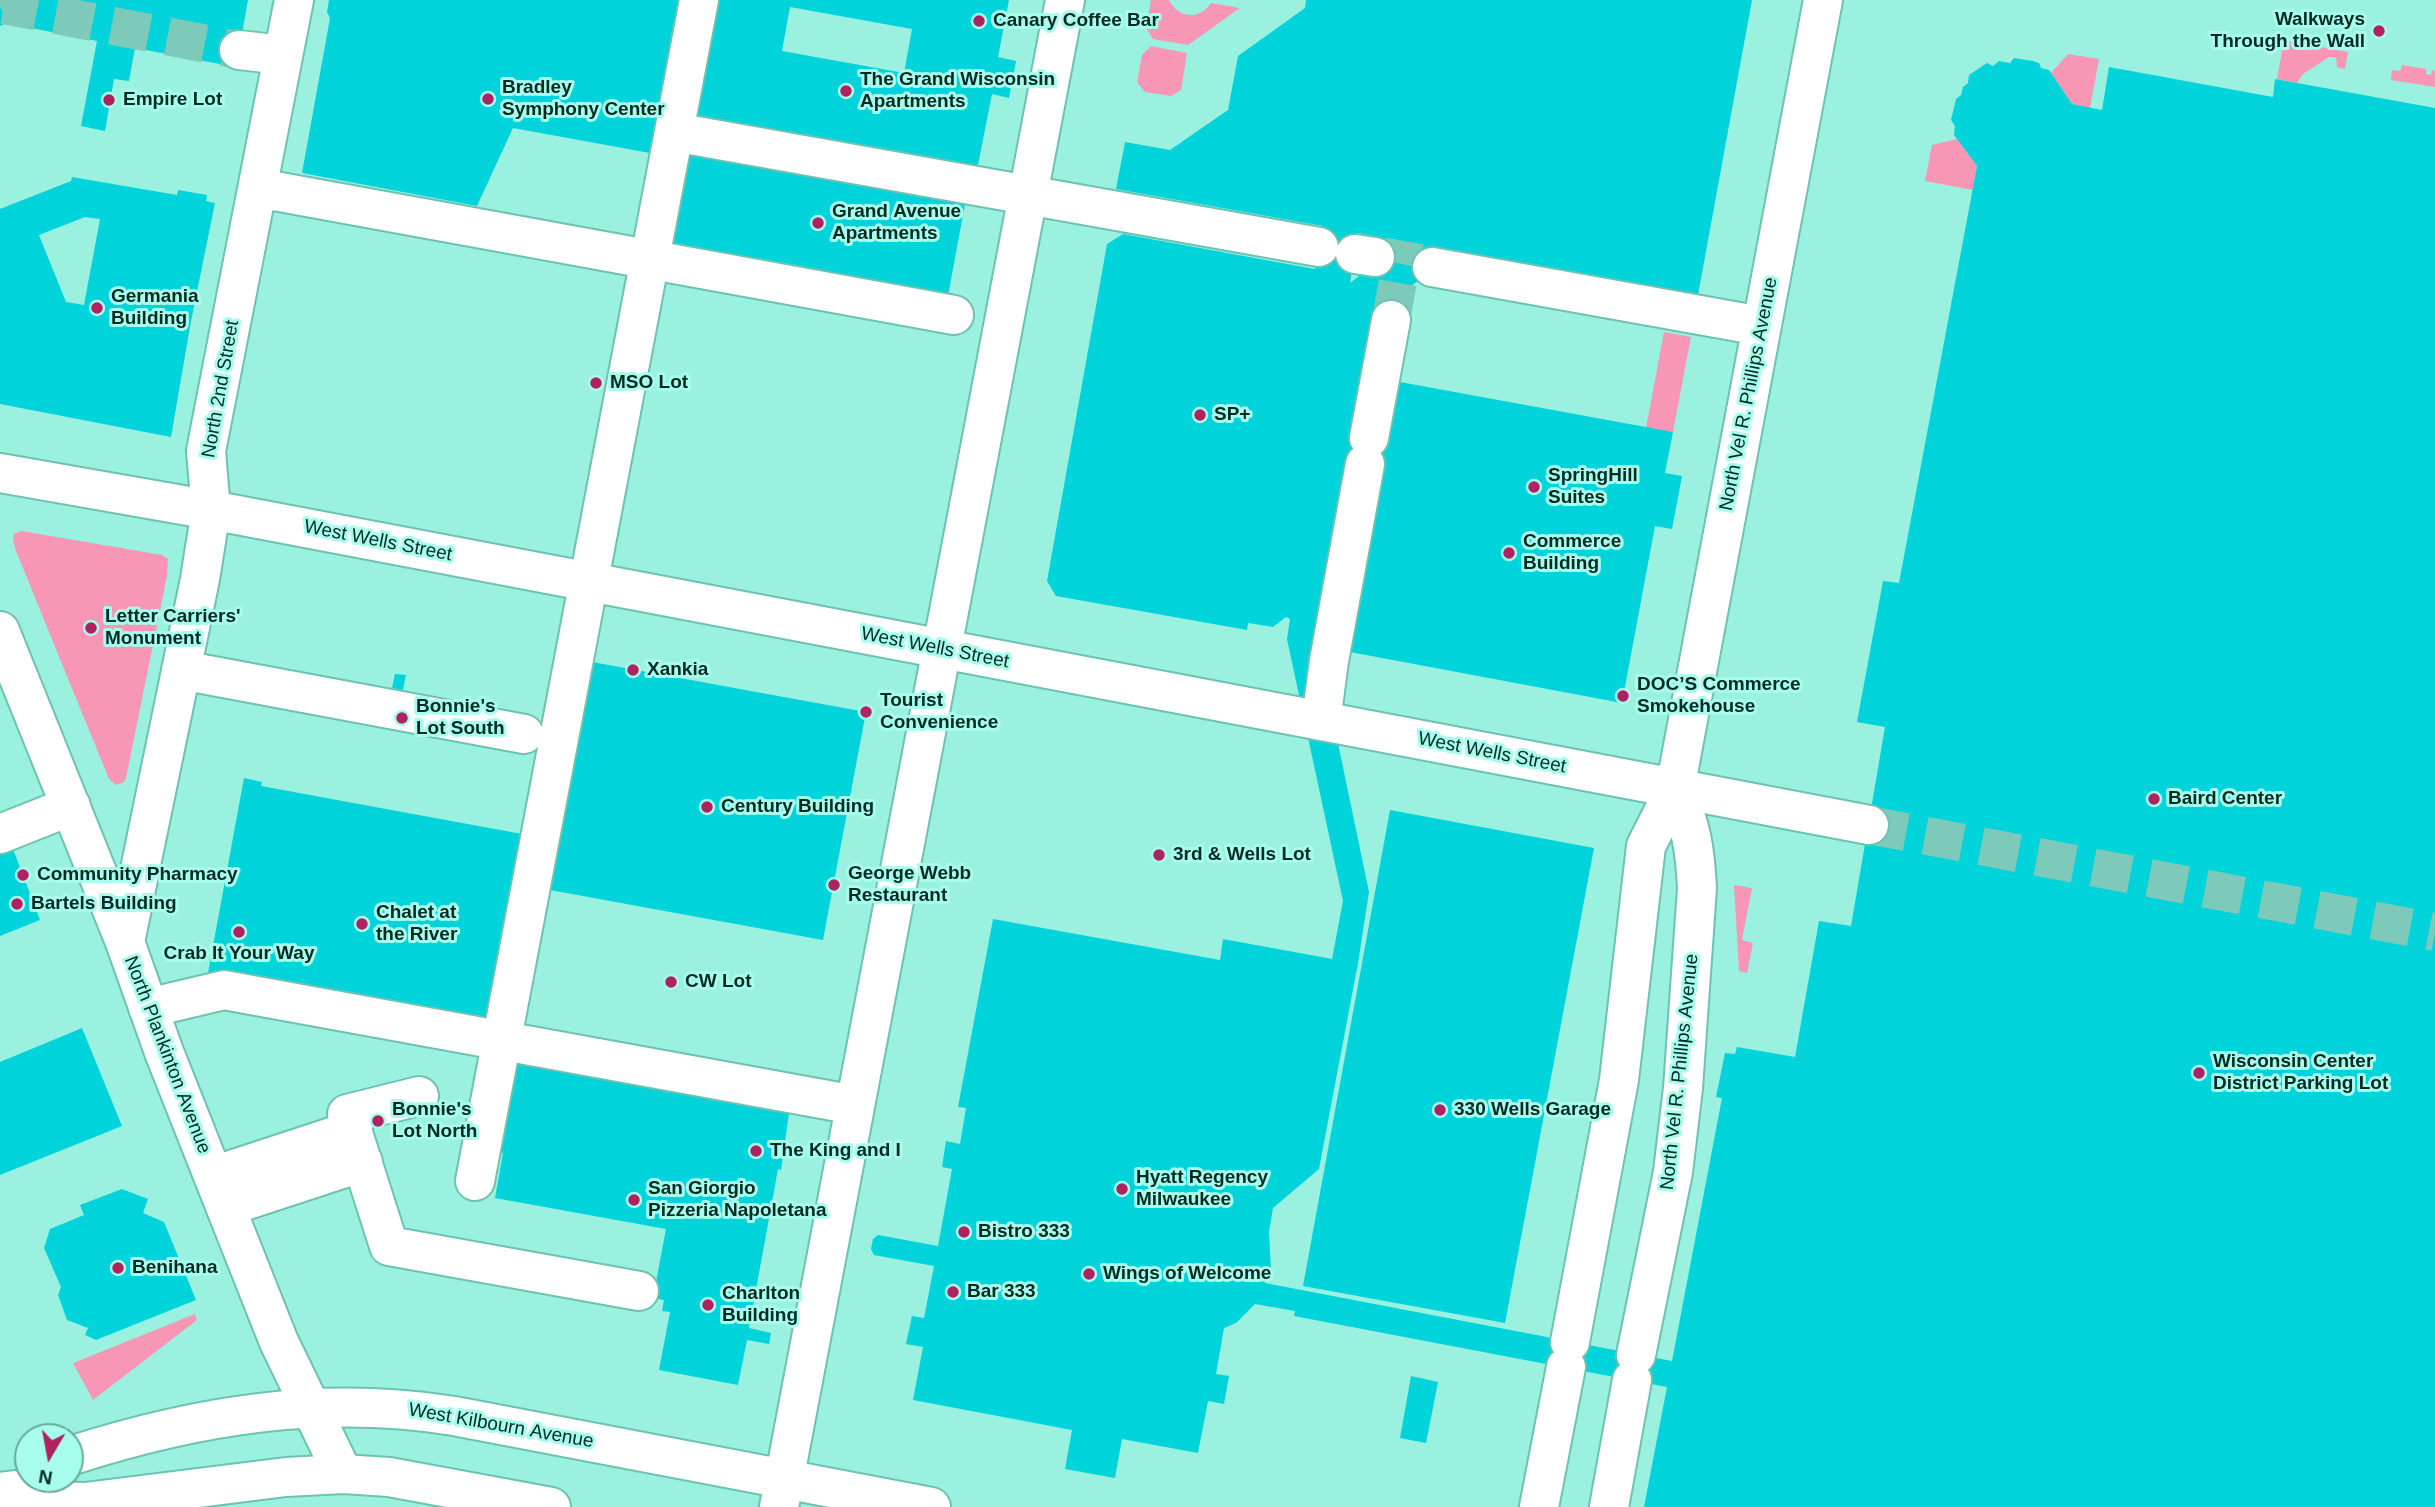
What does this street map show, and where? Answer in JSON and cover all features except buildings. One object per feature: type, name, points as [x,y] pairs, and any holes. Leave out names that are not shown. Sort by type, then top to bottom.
[{"type":"street","name":"North 2nd Street","points":[[125,942],[200,579],[211,510],[206,451],[294,0]]},
{"type":"street","points":[[475,1181],[699,0]]},
{"type":"street","points":[[781,1493],[1065,0]]},
{"type":"street","name":"North Vel R. Phillips Avenue","points":[[1539,1507],[1619,1080],[1646,846],[1675,789],[1823,0]]},
{"type":"street","points":[[239,50],[283,55]]},
{"type":"street","points":[[674,132],[1349,253]]},
{"type":"street","points":[[258,188],[954,315]]},
{"type":"street","points":[[1432,268],[1761,326]]},
{"type":"street","points":[[1321,721],[1329,660],[1391,320]]},
{"type":"street","name":"West Wells Street","points":[[0,473],[588,581],[1869,825]]},
{"type":"street","name":"North Plankinton Avenue","points":[[0,631],[125,942],[148,1008],[279,1342],[343,1474]]},
{"type":"street","points":[[181,670],[524,734]]},
{"type":"street","name":"North Vel R. Phillips Avenue","points":[[1609,1507],[1673,1172],[1683,1088],[1697,888],[1696,860],[1689,820],[1675,789]]},
{"type":"street","points":[[0,834],[71,806]]},
{"type":"street","points":[[148,1008],[224,990],[855,1105]]},
{"type":"street","points":[[419,1096],[347,1114],[389,1246],[639,1291]]},
{"type":"street","points":[[219,1192],[358,1146]]},
{"type":"street","name":"West Kilbourn Avenue","points":[[84,1452],[129,1438],[237,1414],[311,1408],[416,1410],[781,1493],[931,1507]]},
{"type":"street","points":[[28,1493],[47,1501],[85,1502],[286,1477],[343,1474],[388,1477],[551,1507]]},
{"type":"shaded area","points":[[1151,0],[1169,0],[1178,11],[1189,15],[1201,13],[1211,3],[1240,8],[1188,45],[1153,39],[1146,28]]},
{"type":"shaded area","points":[[2284,40],[2348,52],[2345,69],[2337,67],[2336,57],[2329,57],[2303,74],[2297,83],[2277,79]]},
{"type":"shaded area","points":[[1151,46],[1187,53],[1181,90],[1171,96],[1145,92],[1137,82],[1142,55]]},
{"type":"shaded area","points":[[2068,54],[2099,59],[2090,108],[2072,104],[2051,73]]},
{"type":"shaded area","points":[[2402,65],[2426,69],[2426,74],[2431,75],[2432,70],[2435,71],[2435,87],[2391,80],[2392,70],[2400,71]]},
{"type":"shaded area","points":[[1957,139],[1977,166],[1973,190],[1925,181],[1932,145]]},
{"type":"shaded area","points":[[1664,332],[1691,337],[1673,432],[1646,428]]},
{"type":"shaded area","points":[[21,531],[162,555],[168,559],[167,576],[124,782],[116,785],[109,779],[16,551],[14,534]]},
{"type":"shaded area","points":[[1734,885],[1752,888],[1742,940],[1753,943],[1747,973],[1739,971]]},
{"type":"shaded area","points":[[195,1314],[197,1320],[93,1400],[73,1363]]},
{"type":"tunnel","points":[[0,7],[4,5],[239,50]]},
{"type":"tunnel","points":[[1391,320],[1405,241]]},
{"type":"tunnel","points":[[1869,825],[2435,932]]},
{"type":"place","name":"Canary Coffee Bar","points":[[979,21]]},
{"type":"place","name":"Walkways Through the Wall","points":[[2379,31]]},
{"type":"place","name":"The Grand Wisconsin Apartments","points":[[846,91]]},
{"type":"place","name":"Bradley Symphony Center","points":[[488,99]]},
{"type":"place","name":"Empire Lot","points":[[109,100]]},
{"type":"place","name":"Grand Avenue Apartments","points":[[818,223]]},
{"type":"place","name":"Germania Building","points":[[97,308]]},
{"type":"place","name":"MSO Lot","points":[[596,383]]},
{"type":"place","name":"SP+","points":[[1200,415]]},
{"type":"place","name":"SpringHill Suites","points":[[1534,487]]},
{"type":"place","name":"Commerce Building","points":[[1509,553]]},
{"type":"place","name":"Letter Carriers' Monument","points":[[91,628]]},
{"type":"place","name":"Xankia","points":[[633,670]]},
{"type":"place","name":"DOC’S Commerce Smokehouse","points":[[1623,696]]},
{"type":"place","name":"Tourist Convenience","points":[[866,712]]},
{"type":"place","name":"Bonnie's Lot South","points":[[402,718]]},
{"type":"place","name":"Baird Center","points":[[2154,799]]},
{"type":"place","name":"Century Building","points":[[707,807]]},
{"type":"place","name":"3rd & Wells Lot","points":[[1159,855]]},
{"type":"place","name":"Community Pharmacy","points":[[23,875]]},
{"type":"place","name":"George Webb Restaurant","points":[[834,885]]},
{"type":"place","name":"Bartels Building","points":[[17,904]]},
{"type":"place","name":"Chalet at the River","points":[[362,924]]},
{"type":"place","name":"Crab It Your Way","points":[[239,932]]},
{"type":"place","name":"CW Lot","points":[[671,982]]},
{"type":"place","name":"Wisconsin Center District Parking Lot","points":[[2199,1073]]},
{"type":"place","name":"330 Wells Garage","points":[[1440,1110]]},
{"type":"place","name":"Bonnie's Lot North","points":[[378,1121]]},
{"type":"place","name":"The King and I","points":[[756,1151]]},
{"type":"place","name":"Hyatt Regency Milwaukee","points":[[1122,1189]]},
{"type":"place","name":"San Giorgio Pizzeria Napoletana","points":[[634,1200]]},
{"type":"place","name":"Bistro 333","points":[[964,1232]]},
{"type":"place","name":"Benihana","points":[[118,1268]]},
{"type":"place","name":"Wings of Welcome","points":[[1089,1274]]},
{"type":"place","name":"Bar 333","points":[[953,1292]]},
{"type":"place","name":"Charlton Building","points":[[708,1305]]}]
